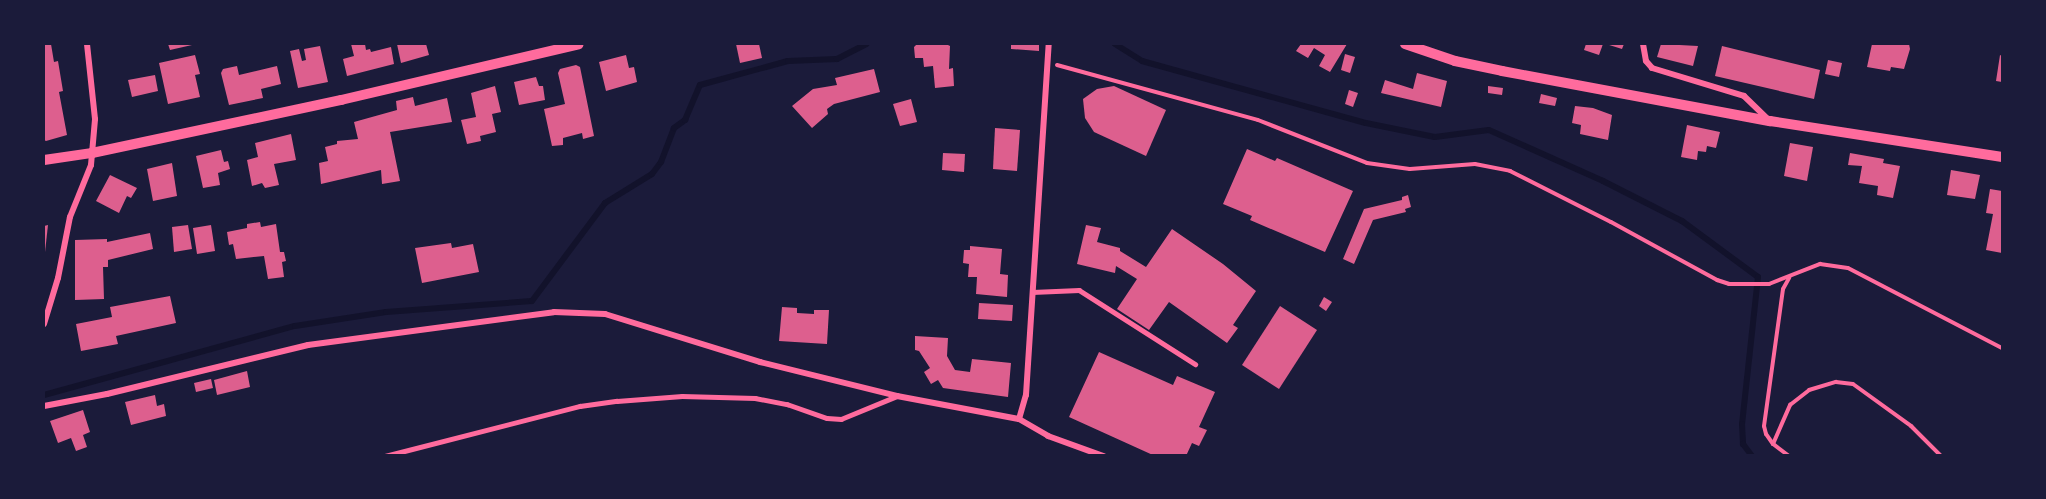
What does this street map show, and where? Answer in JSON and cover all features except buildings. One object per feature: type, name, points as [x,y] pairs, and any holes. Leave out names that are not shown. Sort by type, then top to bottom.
[{"type":"street","points":[[44,324],[58,278],[70,217],[88,176],[92,153],[94,119],[87,44]]},
{"type":"street","points":[[44,160],[92,153],[341,100],[579,44]]},
{"type":"street","points":[[1019,419],[1026,394],[1050,44]]},
{"type":"street","points":[[1405,44],[1455,61],[1479,66],[1770,121],[2002,157]]},
{"type":"street","points":[[1643,44],[1646,62],[1652,68],[1744,96],[1770,121]]},
{"type":"street","points":[[44,406],[107,394],[308,345],[554,312],[605,314],[760,362],[897,396],[1019,419],[1048,436],[1103,456]]},
{"type":"lane","points":[[1032,292],[1080,290],[1195,364]]},
{"type":"lane","points":[[385,456],[580,406],[617,401],[682,396],[755,398],[787,404],[827,418],[841,419],[897,396]]},
{"type":"path","points":[[1048,64],[1069,67],[1258,120],[1367,163],[1410,168],[1475,164],[1510,171],[1611,222],[1717,280],[1743,286],[1769,284],[1820,264],[1848,268],[2002,348]]},
{"type":"path","points":[[1789,456],[1773,444],[1764,426],[1783,289],[1790,276]]},
{"type":"path","points":[[1773,444],[1790,405],[1809,390],[1836,382],[1853,384],[1911,426],[1941,456]]},
{"type":"waterway","points":[[44,395],[295,326],[386,312],[532,301],[605,203],[652,174],[661,162],[674,128],[685,120],[700,85],[788,61],[837,59],[866,44]]},
{"type":"waterway","points":[[1115,44],[1142,61],[1366,123],[1435,137],[1489,130],[1603,181],[1682,221],[1758,277],[1742,424],[1743,444],[1752,456]]}]
